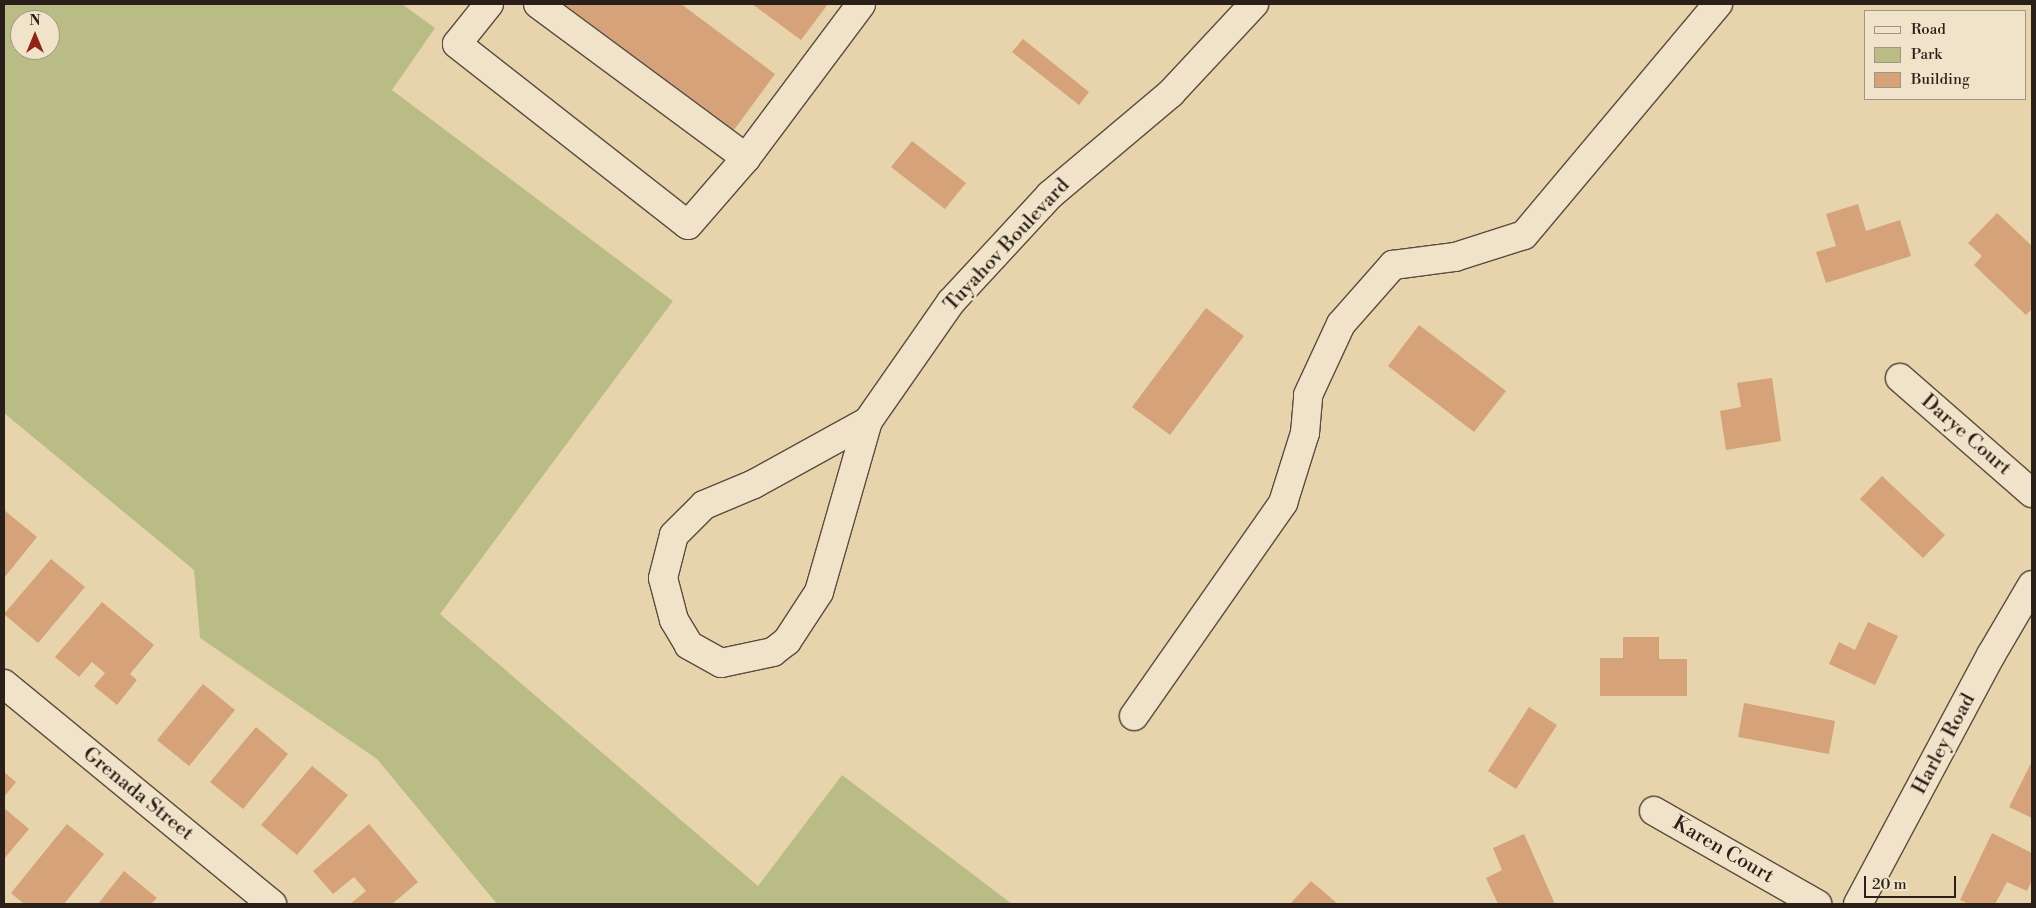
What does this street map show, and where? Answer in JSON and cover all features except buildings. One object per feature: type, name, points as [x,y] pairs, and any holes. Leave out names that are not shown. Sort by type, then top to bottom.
[{"type":"street","points":[[489,4],[457,44],[688,225],[746,158],[861,4]]},
{"type":"street","points":[[538,4],[746,158]]},
{"type":"street","name":"Tuyahov Boulevard","points":[[868,422],[754,484],[704,505],[674,535],[663,578],[674,620],[689,645],[721,663],[773,652],[788,641],[819,592],[868,422],[951,302],[1050,195],[1172,92],[1254,4]]},
{"type":"street","points":[[1134,716],[1283,503],[1306,433],[1308,395],[1341,324],[1393,265],[1455,257],[1524,235],[1718,4]]},
{"type":"street","name":"Darye Court","points":[[1900,378],[2032,493]]},
{"type":"street","name":"Harley Road","points":[[1858,904],[1991,655],[2032,585]]},
{"type":"street","name":"Grenada Street","points":[[4,684],[272,904]]},
{"type":"street","name":"Karen Court","points":[[1654,811],[1817,904]]},
{"type":"green space","points":[[4,4],[402,4],[435,28],[392,90],[673,301],[440,614],[758,886],[842,775],[1012,904],[497,904],[377,759],[200,638],[194,570],[4,413]]}]
